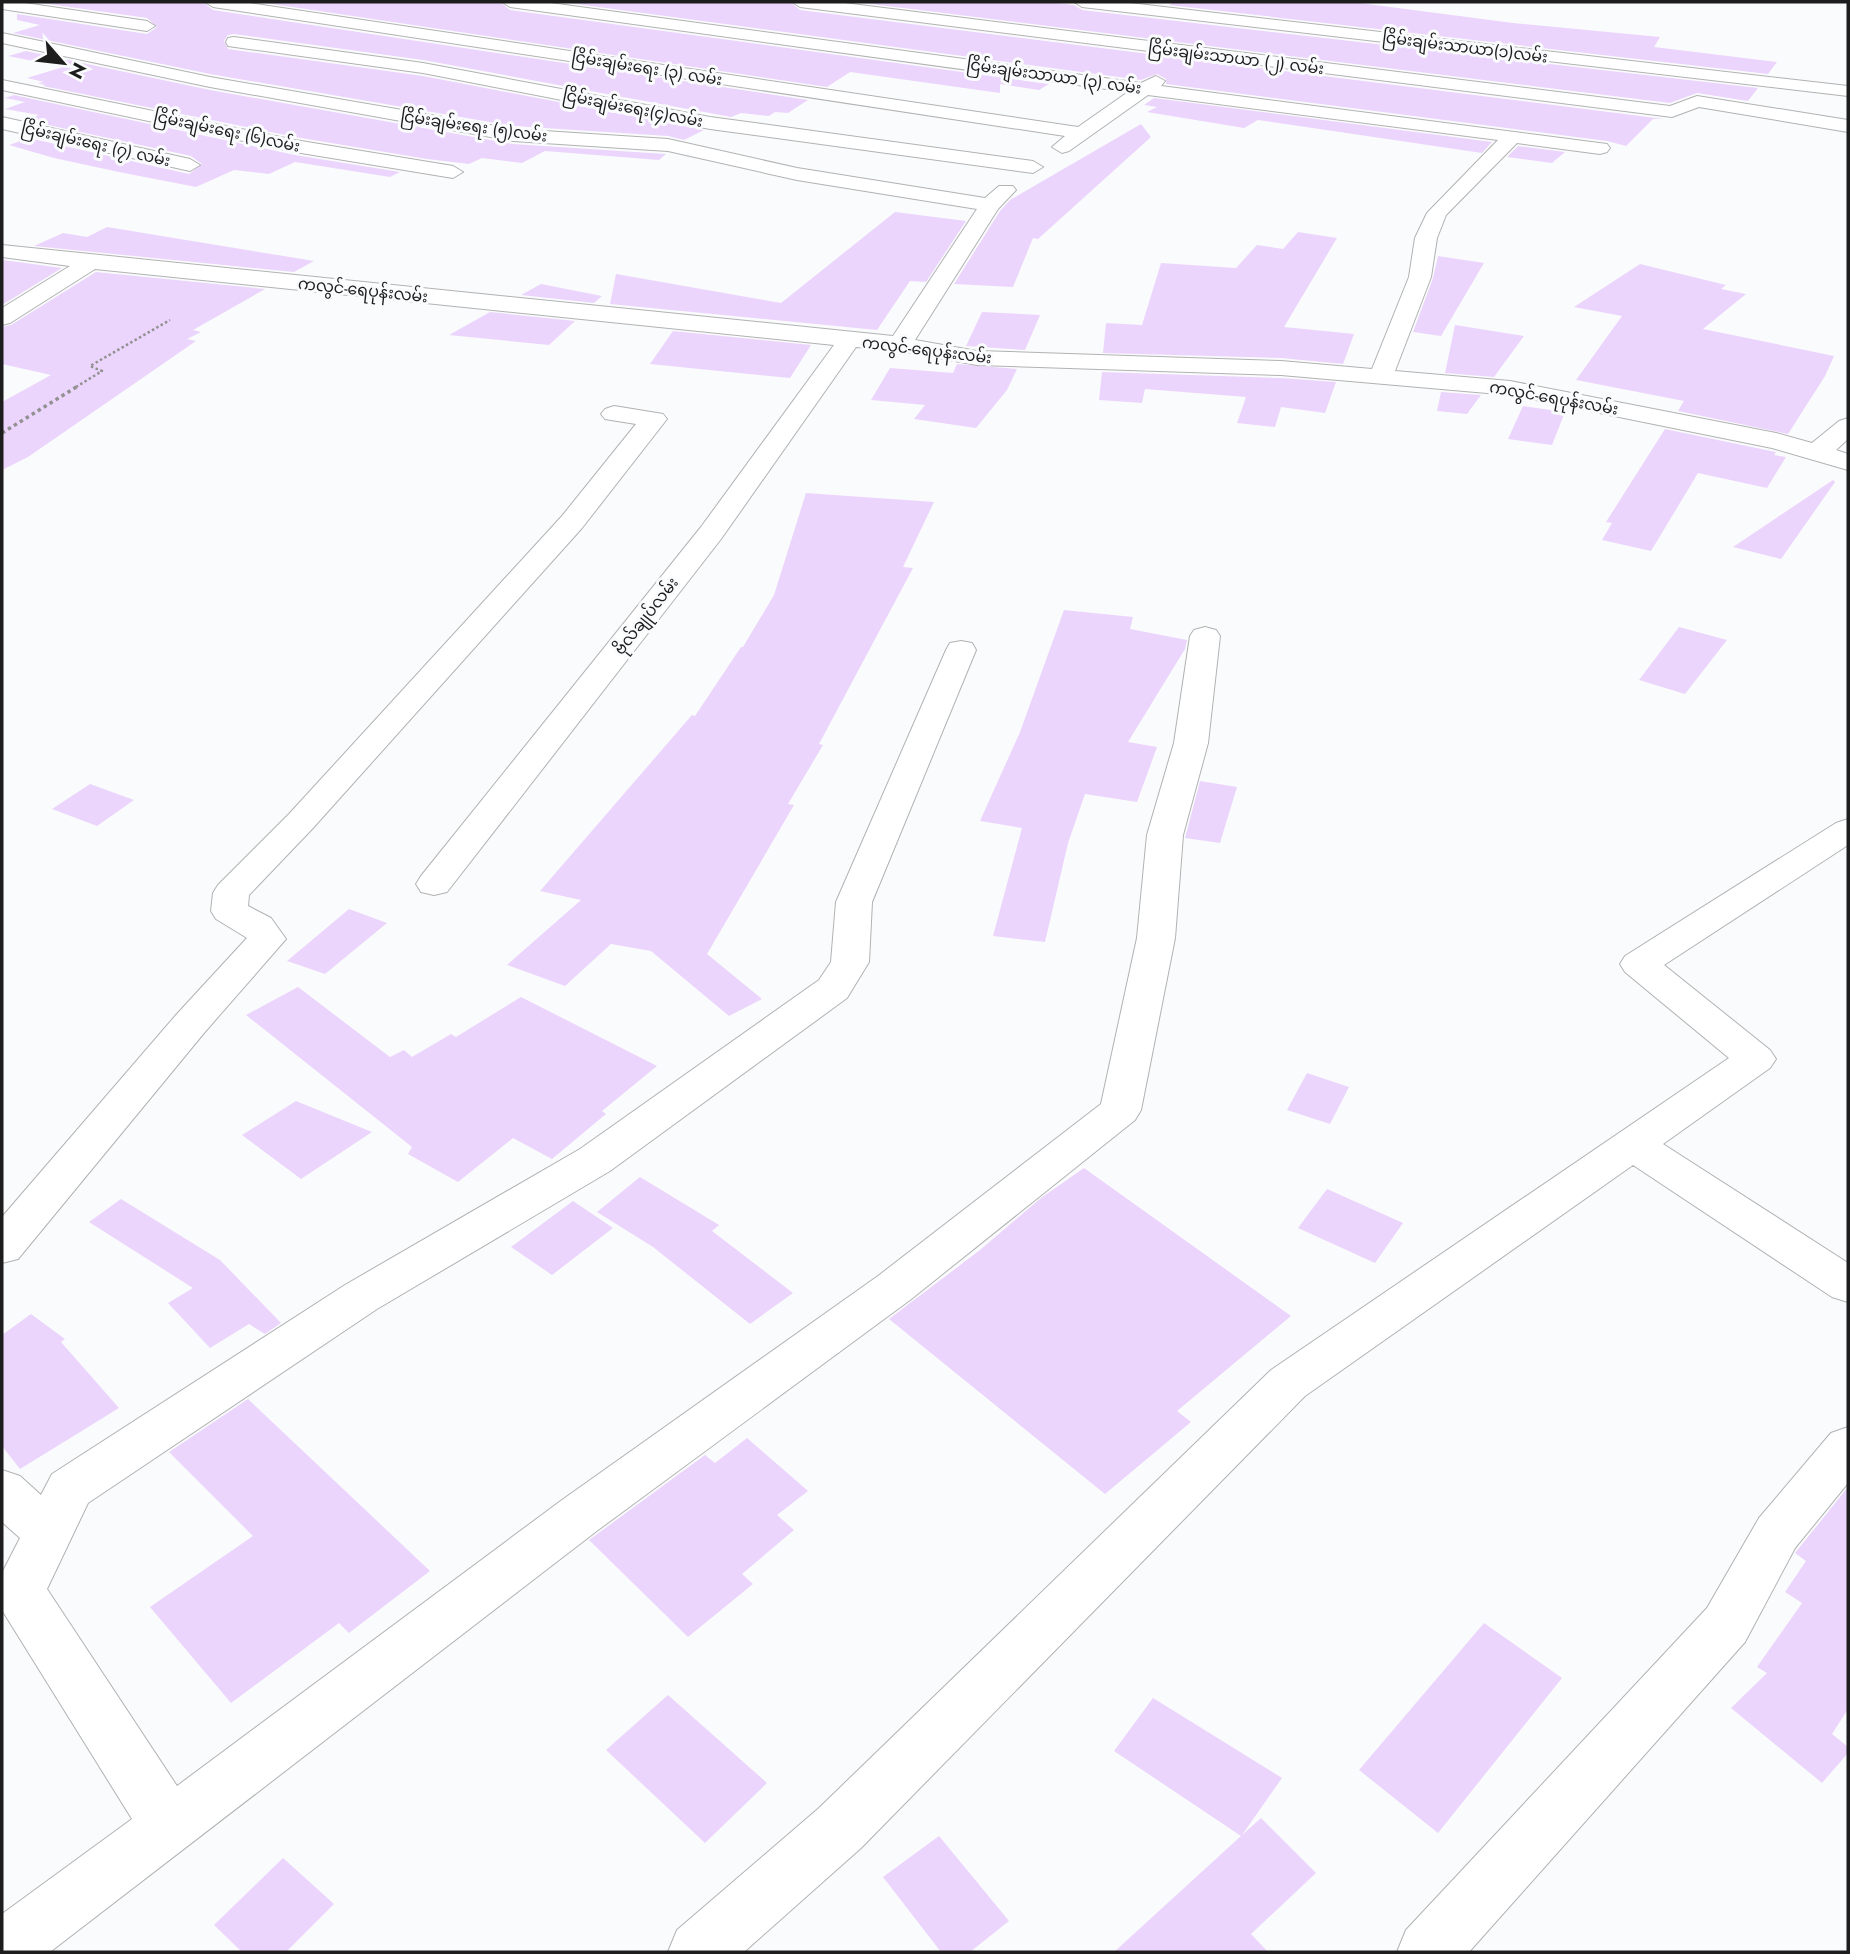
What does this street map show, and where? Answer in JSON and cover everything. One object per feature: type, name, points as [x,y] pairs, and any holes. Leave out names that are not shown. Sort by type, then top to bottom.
[{"type":"street","name":"ငြိမ်းချမ်းရေး (၃) လမ်း","points":[[212,2],[1083,133]]},
{"type":"street","name":"ငြိမ်းချမ်းသာယာ (၃) လမ်း","points":[[510,2],[1600,148]]},
{"type":"street","points":[[582,11],[604,2]]},
{"type":"street","name":"ငြိမ်းချမ်းသာယာ (၂) လမ်း","points":[[800,2],[1672,112],[1697,101],[1848,126]]},
{"type":"street","points":[[851,48],[940,2]]},
{"type":"street","name":"ငြိမ်းချမ်းသာယာ(၁)လမ်း","points":[[1082,2],[1848,91]]},
{"type":"street","points":[[900,344],[990,205],[1033,167],[1145,89],[1261,2]]},
{"type":"street","points":[[13,6],[147,26]]},
{"type":"street","name":"ငြိမ်းချမ်းရေး (၅)လမ်း","points":[[2,38],[210,82],[513,135],[668,145],[797,174],[990,205]]},
{"type":"street","name":"ငြိမ်းချမ်းရေး(၄)လမ်း","points":[[234,42],[424,68],[710,123],[1033,167]]},
{"type":"street","points":[[424,68],[497,44]]},
{"type":"street","name":"ငြိမ်းချမ်းရေး (၆)လမ်း","points":[[2,85],[295,146],[453,172]]},
{"type":"street","name":"ငြိမ်းချမ်းရေး (၇) လမ်း","points":[[2,123],[190,165]]},
{"type":"street","points":[[1381,377],[1420,277],[1426,238],[1437,213],[1512,137]]},
{"type":"street","name":"ကလွင်-ရေပုန်းလမ်း","points":[[2,251],[849,341],[900,344],[977,358],[1280,368],[1510,388],[1776,441],[1848,462]]},
{"type":"street","points":[[2,318],[91,262]]},
{"type":"street","name":"ဗိုလ်ချုပ်လမ်း","points":[[434,884],[711,533],[849,341]]},
{"type":"street","points":[[2,1247],[190,1024],[267,939],[258,926],[229,911],[231,893],[302,821],[430,676],[572,522],[654,419],[614,414]]},
{"type":"street","points":[[1817,453],[1848,426]]},
{"type":"street","points":[[2,1951],[580,1515],[894,1288],[1120,1110],[1156,938],[1165,835],[1191,743],[1205,636]]},
{"type":"street","points":[[170,1826],[19,1592],[70,1489],[362,1297],[595,1160],[833,989],[850,962],[854,902],[961,650]]},
{"type":"street","points":[[699,1952],[840,1828],[1288,1383],[1756,1059],[1639,964],[1848,830]]},
{"type":"street","points":[[1634,1145],[1848,1284]]},
{"type":"street","points":[[1428,1952],[1726,1625],[1777,1533],[1848,1447]]},
{"type":"street","points":[[2,1491],[49,1533]]},
{"type":"path","points":[[2,433],[102,371],[90,366],[170,320]]},
{"type":"building","points":[[34,2],[203,2],[213,10],[808,100],[788,113],[775,112],[769,116],[741,113],[731,117],[423,60],[234,34],[228,35],[224,41],[228,49],[423,76],[704,130],[684,140],[668,136],[513,126],[210,74],[13,33],[40,25],[17,20],[17,14],[147,34],[157,27],[147,18]]},
{"type":"building","points":[[259,2],[500,2],[510,10],[1049,84],[1039,90],[1000,84],[1000,93],[850,72],[827,87]]},
{"type":"building","points":[[561,2],[790,2],[800,10],[1664,119],[1653,119],[1626,146],[1607,141],[1166,84],[1166,79],[1157,74],[1141,80]]},
{"type":"building","points":[[855,2],[1048,2],[1074,5],[1082,10],[1758,88],[1748,101],[1697,93],[1670,103]]},
{"type":"building","points":[[1174,2],[1352,2],[1513,23],[1660,37],[1654,47],[1777,62],[1768,74],[1169,5]]},
{"type":"building","points":[[26,51],[210,90],[513,144],[666,154],[659,160],[545,151],[522,163],[482,158],[469,164],[427,159],[295,137],[43,86],[45,85],[38,83],[44,82],[27,78],[63,67],[8,56]]},
{"type":"building","points":[[14,95],[295,155],[400,172],[390,177],[295,162],[269,174],[234,170],[196,187],[119,172],[9,145],[29,138],[189,174],[202,164],[191,156],[25,120],[39,115],[5,109],[25,102],[5,98]]},
{"type":"building","points":[[1154,98],[1492,142],[1482,153],[1258,120],[1244,128],[1147,112],[1157,107],[1144,105]]},
{"type":"building","points":[[1141,124],[1151,137],[1038,239],[1033,238],[1013,287],[954,284],[1000,211],[1010,200]]},
{"type":"building","points":[[1518,146],[1565,152],[1552,163],[1507,157]]},
{"type":"building","points":[[895,212],[966,221],[926,282],[910,281],[877,330],[610,304],[616,274],[781,303]]},
{"type":"building","points":[[107,227],[314,261],[294,272],[34,246],[63,233],[87,237]]},
{"type":"building","points":[[1298,232],[1337,238],[1284,327],[1354,334],[1343,364],[1281,358],[1103,353],[1106,323],[1142,325],[1161,263],[1236,268],[1257,245],[1283,249]]},
{"type":"building","points":[[1438,256],[1484,263],[1441,336],[1413,332],[1433,278]]},
{"type":"building","points":[[3,260],[62,268],[2,305]]},
{"type":"building","points":[[1640,264],[1726,285],[1721,289],[1746,294],[1703,329],[1834,356],[1825,376],[1788,434],[1678,411],[1684,401],[1576,380],[1622,316],[1574,307]]},
{"type":"building","points":[[96,272],[265,289],[193,330],[201,332],[187,339],[196,341],[28,457],[2,470],[2,402],[51,375],[2,364],[2,327],[11,325]]},
{"type":"building","points":[[541,284],[602,296],[594,303],[521,295]]},
{"type":"building","points":[[490,312],[575,321],[549,345],[449,335]]},
{"type":"building","points":[[982,312],[1040,315],[1025,350],[966,346]]},
{"type":"building","points":[[1455,325],[1524,336],[1494,377],[1445,373]]},
{"type":"building","points":[[673,331],[811,345],[790,378],[650,364]]},
{"type":"building","points":[[957,364],[1017,369],[1007,390],[976,428],[914,419],[925,405],[871,400],[890,368],[953,373]]},
{"type":"building","points":[[1102,372],[1336,382],[1325,413],[1281,407],[1275,427],[1237,423],[1246,397],[1145,389],[1142,403],[1099,400]]},
{"type":"building","points":[[1441,392],[1481,395],[1467,414],[1437,411]]},
{"type":"building","points":[[1523,406],[1565,412],[1552,445],[1508,439]]},
{"type":"building","points":[[1665,429],[1776,452],[1774,455],[1786,457],[1767,488],[1698,473],[1651,551],[1602,540],[1612,523],[1606,522]]},
{"type":"building","points":[[1833,480],[1835,482],[1781,559],[1733,547]]},
{"type":"building","points":[[806,493],[934,502],[903,567],[913,568],[819,744],[823,745],[788,804],[794,805],[707,954],[762,999],[729,1016],[651,951],[611,944],[565,986],[507,965],[581,900],[540,891],[692,715],[695,716],[743,647],[774,595]]},
{"type":"building","points":[[1064,610],[1133,617],[1130,629],[1187,640],[1185,649],[1128,742],[1157,747],[1137,802],[1085,794],[1068,843],[1045,942],[993,936],[1022,828],[980,821],[1020,732]]},
{"type":"building","points":[[1679,627],[1727,640],[1685,694],[1639,680]]},
{"type":"building","points":[[1200,781],[1237,787],[1220,843],[1185,838]]},
{"type":"building","points":[[90,784],[134,800],[97,826],[52,809]]},
{"type":"building","points":[[349,909],[387,923],[325,974],[287,961]]},
{"type":"building","points":[[298,987],[390,1057],[404,1050],[412,1057],[451,1034],[456,1037],[521,997],[657,1066],[602,1111],[606,1114],[552,1159],[513,1138],[458,1182],[408,1154],[412,1147],[246,1015]]},
{"type":"building","points":[[1307,1073],[1349,1087],[1330,1124],[1287,1110]]},
{"type":"building","points":[[296,1101],[372,1132],[301,1179],[242,1135]]},
{"type":"building","points":[[1084,1168],[1291,1316],[1177,1411],[1191,1422],[1105,1494],[889,1319],[980,1250],[1041,1198]]},
{"type":"building","points":[[640,1177],[719,1225],[712,1231],[793,1293],[750,1324],[653,1247],[597,1212]]},
{"type":"building","points":[[1327,1189],[1403,1223],[1375,1263],[1298,1228]]},
{"type":"building","points":[[121,1199],[220,1260],[281,1323],[265,1334],[249,1324],[210,1348],[168,1303],[193,1288],[89,1222]]},
{"type":"building","points":[[573,1201],[613,1228],[552,1275],[511,1247]]},
{"type":"building","points":[[31,1314],[65,1339],[61,1342],[119,1408],[20,1469],[2,1446],[2,1335]]},
{"type":"building","points":[[248,1399],[430,1571],[349,1633],[339,1623],[231,1703],[150,1607],[253,1536],[169,1452]]},
{"type":"building","points":[[747,1438],[808,1491],[777,1515],[794,1530],[742,1574],[753,1584],[688,1637],[589,1540],[705,1455],[715,1463]]},
{"type":"building","points":[[1848,1487],[1848,1709],[1832,1734],[1848,1747],[1848,1753],[1822,1783],[1731,1708],[1767,1673],[1757,1667],[1802,1603],[1785,1592],[1806,1561],[1795,1553]]},
{"type":"building","points":[[1484,1623],[1562,1678],[1438,1833],[1359,1770]]},
{"type":"building","points":[[668,1695],[767,1783],[705,1843],[606,1750]]},
{"type":"building","points":[[1153,1698],[1282,1778],[1242,1835],[1261,1818],[1316,1873],[1251,1934],[1268,1952],[1114,1952],[1241,1836],[1114,1751]]},
{"type":"building","points":[[939,1836],[1009,1921],[970,1952],[941,1952],[883,1877]]},
{"type":"building","points":[[283,1858],[334,1904],[286,1952],[242,1952],[214,1925]]}]
